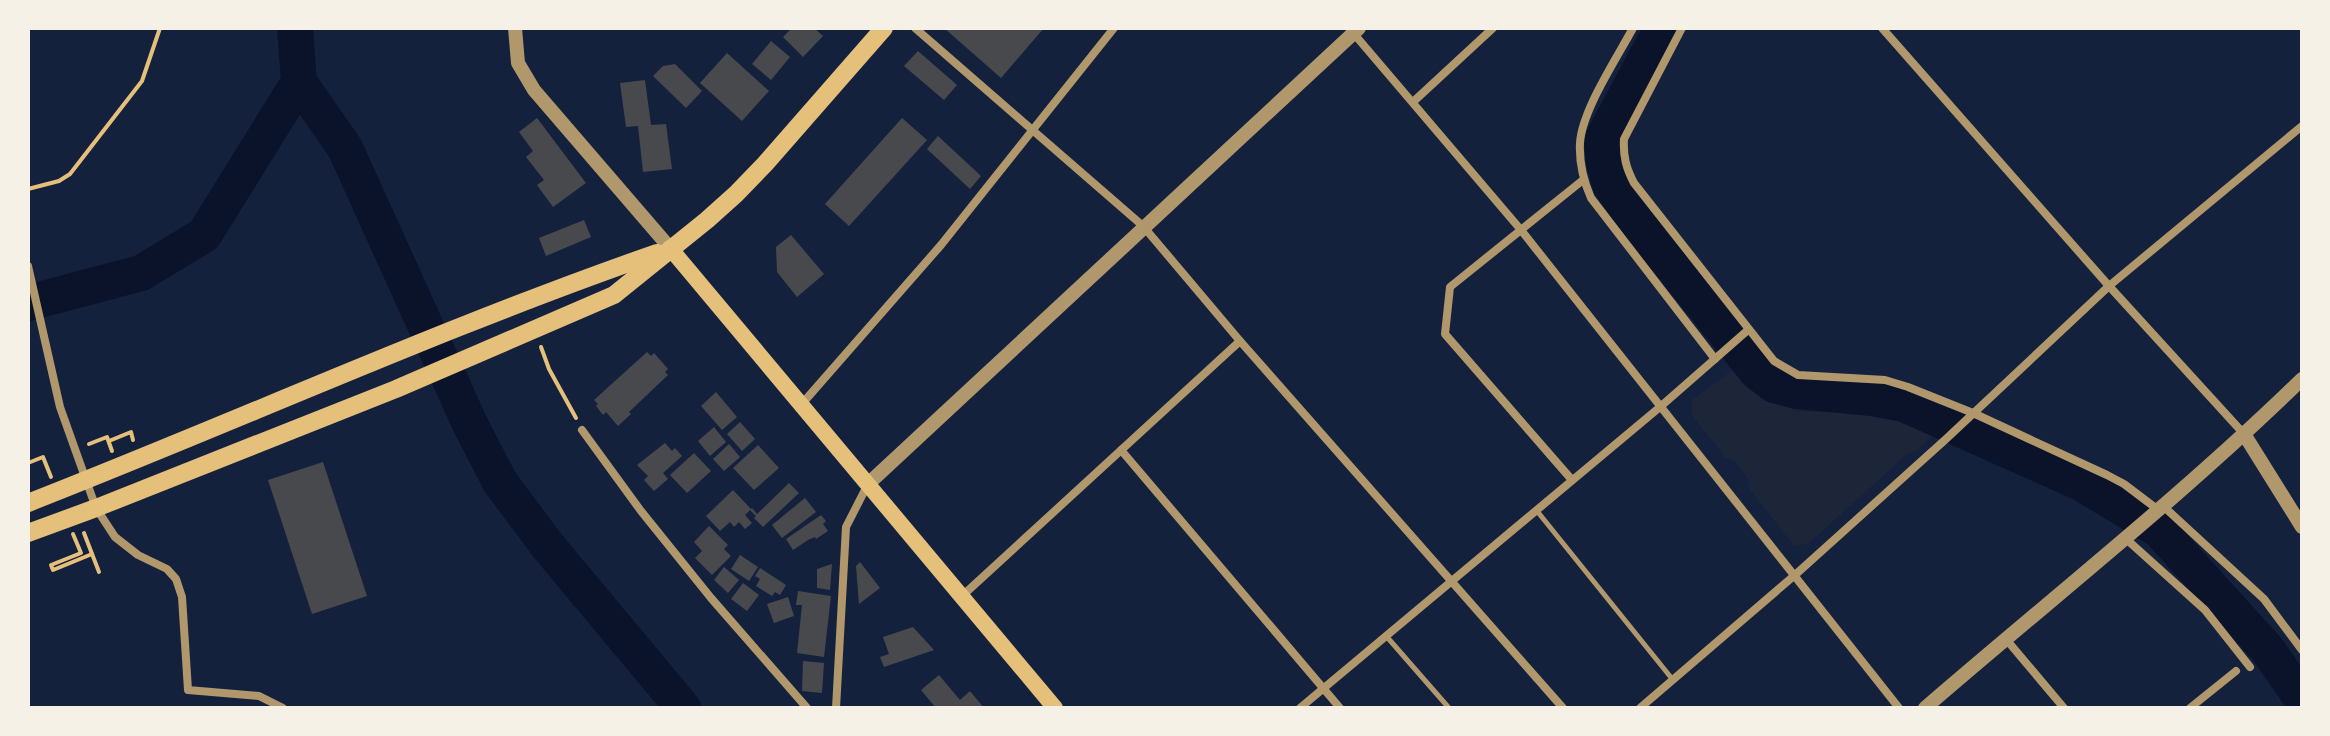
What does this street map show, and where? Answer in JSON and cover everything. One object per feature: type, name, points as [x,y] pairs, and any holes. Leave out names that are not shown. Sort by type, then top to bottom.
[{"type":"highway","points":[[28,533],[396,389],[614,295],[707,220],[765,164],[884,28]]},
{"type":"highway","points":[[28,503],[369,364],[670,248]]},
{"type":"main road","points":[[670,248],[1055,708]]},
{"type":"street","points":[[515,28],[518,63],[534,90],[670,248]]},
{"type":"street","points":[[915,28],[1143,226],[1240,341],[1563,708]]},
{"type":"street","points":[[801,405],[941,245],[1114,28]]},
{"type":"street","points":[[1413,102],[1493,28]]},
{"type":"street","points":[[1633,28],[1587,116],[1580,140],[1583,180],[1591,198],[1719,356]]},
{"type":"street","points":[[1682,28],[1624,139],[1626,169],[1746,332],[1774,361],[1798,375],[1885,380],[1908,387],[2124,484],[2264,599],[2302,650]]},
{"type":"street","points":[[1882,28],[2244,434],[2302,527]]},
{"type":"street","points":[[836,708],[846,527],[868,484],[1354,30],[1521,230],[1899,708]]},
{"type":"street","points":[[1640,708],[1795,575],[2109,286],[2302,126]]},
{"type":"street","points":[[1572,480],[1445,334],[1450,287],[1583,180]]},
{"type":"street","points":[[28,266],[60,407],[96,508],[115,537],[138,555],[167,569],[176,579],[182,597],[188,690],[259,696],[283,708]]},
{"type":"street","points":[[1300,708],[1746,332]]},
{"type":"street","points":[[961,597],[1240,341]]},
{"type":"street","points":[[1925,708],[2244,434],[2302,379]]},
{"type":"street","points":[[582,430],[641,511],[711,598],[807,708]]},
{"type":"street","points":[[1121,450],[1340,708]]},
{"type":"street","points":[[2128,535],[2205,610],[2250,667]]},
{"type":"street","points":[[2005,638],[2064,708]]},
{"type":"street","points":[[2190,708],[2236,671]]},
{"type":"lane","points":[[1537,510],[1673,680]]},
{"type":"lane","points":[[1386,636],[1449,708]]},
{"type":"path","points":[[28,189],[59,181],[70,174],[142,81],[160,28]]},
{"type":"path","points":[[536,330],[549,369],[582,430]]},
{"type":"path","points":[[110,441],[131,432],[131,441]]},
{"type":"path","points":[[89,444],[107,437],[113,453]]},
{"type":"path","points":[[28,463],[39,459]]},
{"type":"path","points":[[84,533],[99,572]]},
{"type":"path","points":[[78,557],[53,570],[51,565],[78,557],[92,554]]},
{"type":"shaded area","points":[[1737,367],[1762,395],[1797,411],[1881,413],[1933,435],[1916,451],[1907,454],[1808,544],[1794,546],[1749,488],[1749,480],[1733,460],[1726,458],[1692,415],[1692,400]]},
{"type":"building","points":[[792,28],[814,28],[823,36],[803,57],[783,37]]},
{"type":"building","points":[[944,28],[1044,28],[1001,78]]},
{"type":"building","points":[[771,41],[790,57],[771,80],[752,64]]},
{"type":"building","points":[[918,51],[957,85],[944,100],[904,66]]},
{"type":"building","points":[[727,53],[769,91],[742,121],[700,83]]},
{"type":"building","points":[[675,64],[702,91],[686,108],[653,76],[663,66]]},
{"type":"building","points":[[645,80],[651,125],[666,124],[672,169],[643,172],[638,126],[626,127],[620,83]]},
{"type":"building","points":[[537,118],[586,183],[553,207],[537,185],[544,180],[526,157],[533,151],[519,132]]},
{"type":"building","points":[[902,118],[927,140],[849,226],[825,204]]},
{"type":"building","points":[[938,136],[981,176],[970,189],[927,149]]},
{"type":"building","points":[[584,220],[591,237],[546,256],[539,238]]},
{"type":"building","points":[[791,235],[824,274],[797,297],[777,272],[776,247]]},
{"type":"building","points":[[647,352],[651,356],[654,353],[668,369],[665,372],[668,375],[618,426],[606,412],[603,415],[594,400]]},
{"type":"building","points":[[716,392],[737,417],[722,430],[701,406]]},
{"type":"building","points":[[740,422],[755,439],[742,451],[727,434]]},
{"type":"building","points":[[714,427],[726,442],[710,456],[698,441]]},
{"type":"building","points":[[665,443],[682,456],[663,473],[668,479],[654,491],[644,480],[648,476],[637,465]]},
{"type":"building","points":[[729,444],[740,457],[724,471],[713,459]]},
{"type":"building","points":[[758,445],[779,468],[754,490],[733,468]]},
{"type":"building","points":[[694,453],[711,471],[687,493],[670,475]]},
{"type":"building","points":[[323,462],[367,596],[312,614],[268,480]]},
{"type":"building","points":[[789,483],[799,493],[763,527],[750,510],[752,508],[757,514]]},
{"type":"building","points":[[733,490],[751,509],[745,515],[752,523],[745,529],[739,522],[734,527],[730,522],[720,531],[706,516]]},
{"type":"building","points":[[805,498],[816,512],[782,538],[772,525]]},
{"type":"building","points":[[821,515],[828,531],[793,550],[786,539]]},
{"type":"building","points":[[709,526],[728,545],[724,549],[731,556],[712,575],[695,558],[702,551],[694,542]]},
{"type":"building","points":[[740,555],[758,567],[749,581],[731,569]]},
{"type":"building","points":[[860,562],[880,588],[859,604],[856,566]]},
{"type":"building","points":[[832,564],[830,590],[817,588],[817,569]]},
{"type":"building","points":[[724,567],[739,580],[728,593],[714,580]]},
{"type":"building","points":[[760,568],[786,585],[780,595],[775,592],[772,596],[756,586],[760,579],[755,576]]},
{"type":"building","points":[[743,583],[759,595],[747,611],[731,599]]},
{"type":"building","points":[[798,591],[831,596],[824,657],[797,653],[802,605],[796,605]]},
{"type":"building","points":[[788,597],[794,616],[774,623],[767,604]]},
{"type":"building","points":[[913,627],[934,650],[884,667],[880,657],[889,654],[883,637]]},
{"type":"building","points":[[803,661],[824,663],[822,693],[802,691]]},
{"type":"building","points":[[939,675],[960,700],[970,691],[984,708],[936,708],[921,690]]},
{"type":"waterway","points":[[28,303],[141,273],[204,235],[299,82],[295,28]]},
{"type":"waterway","points":[[1662,28],[1602,140],[1610,184],[1634,219],[1757,372],[1774,385],[1797,391],[1904,404],[2081,483],[2159,530],[2267,649],[2302,699]]},
{"type":"waterway","points":[[299,82],[345,148],[470,424],[500,482],[547,545],[683,708]]}]
